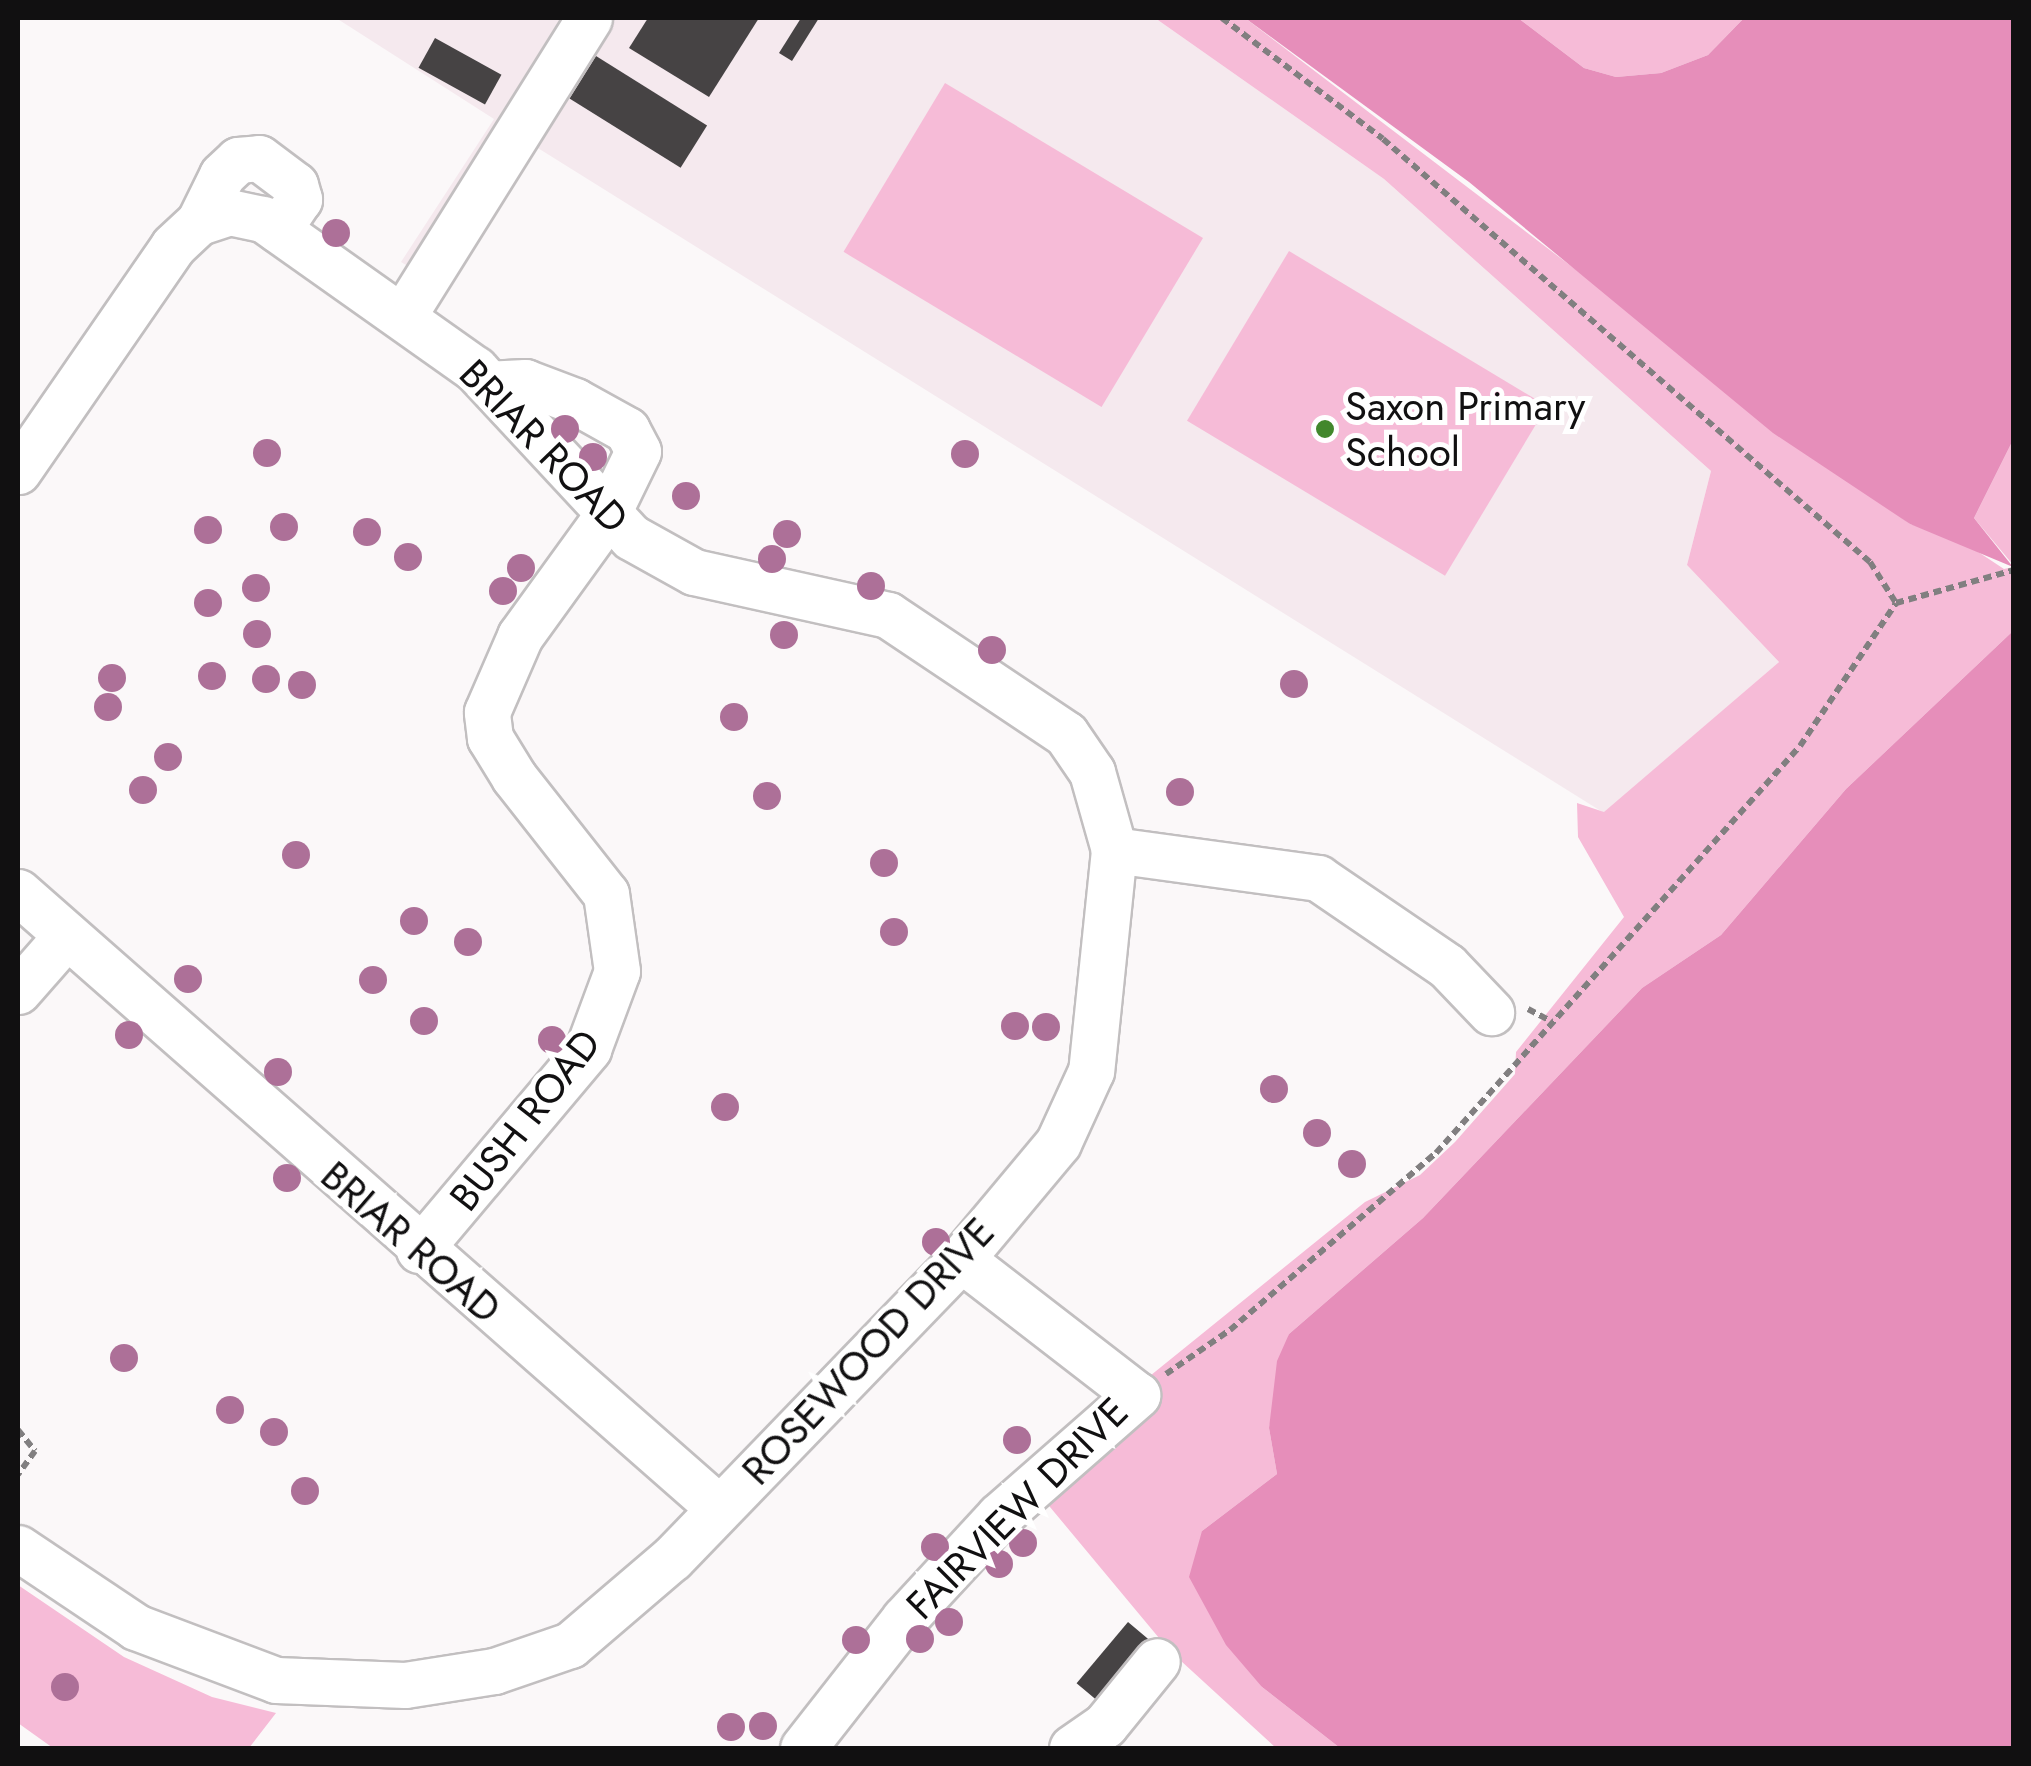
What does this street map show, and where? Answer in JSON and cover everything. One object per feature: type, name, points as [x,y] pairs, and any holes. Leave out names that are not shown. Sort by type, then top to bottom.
[{"type":"street","points":[[403,316],[589,18]]},
{"type":"street","name":"BRIAR ROAD","points":[[18,471],[173,246],[199,222],[229,212],[278,230],[403,316],[490,384],[606,517],[694,572],[844,600],[888,616],[1066,734],[1092,772],[1114,850]]},
{"type":"street","name":"BUSH ROAD","points":[[419,1250],[588,1049],[618,971],[606,894],[514,777],[490,738],[487,712],[520,636],[606,517],[638,451],[627,430],[526,382],[490,384]]},
{"type":"street","points":[[1114,850],[1318,878],[1447,966],[1492,1012]]},
{"type":"street","name":"ROSEWOOD DRIVE","points":[[18,1548],[87,1600],[220,1664],[276,1680],[406,1684],[494,1671],[570,1645],[622,1607],[961,1259],[1083,1102],[1114,850]]},
{"type":"street","name":"BRIAR ROAD","points":[[18,892],[419,1250],[719,1508]]},
{"type":"street","points":[[18,991],[67,935]]},
{"type":"street","name":"FAIRVIEW DRIVE","points":[[803,1748],[904,1619],[999,1516],[1137,1394],[961,1259]]},
{"type":"street","points":[[1077,1742],[1105,1725],[1157,1662]]},
{"type":"path","points":[[1222,18],[1383,139],[1870,562],[1896,603]]},
{"type":"path","points":[[1137,1394],[1230,1330],[1436,1153],[1800,746],[1896,603],[2014,570]]},
{"type":"path","points":[[18,1430],[35,1450],[18,1474]]},
{"type":"shaded area","name":"Saxon Primary School","points":[[336,18],[1155,18],[1384,179],[1711,471],[1687,565],[1779,662],[1604,813],[533,145],[445,289],[401,262],[494,119]]},
{"type":"shaded area","points":[[1155,18],[1245,18],[1910,524],[1957,538],[2004,569],[2013,567],[2013,631],[1846,789],[1721,935],[1642,988],[1423,1218],[1289,1334],[1269,1428],[1277,1474],[1202,1531],[1262,1687],[1340,1748],[1276,1748],[1169,1650],[1025,1477],[1365,1202],[1420,1175],[1455,1142],[1515,1074],[1516,1052],[1624,917],[1578,837],[1577,803],[1604,812],[1779,662],[1687,565],[1711,471],[1384,179]]},
{"type":"shaded area","points":[[1245,18],[1518,18],[1584,68],[1616,77],[1661,73],[1708,55],[1744,18],[2013,18],[2013,440],[1974,518],[2013,567],[1910,524],[1773,433],[1469,182]]},
{"type":"shaded area","points":[[1518,18],[1744,18],[1708,55],[1661,73],[1616,77],[1584,68]]},
{"type":"shaded area","points":[[945,83],[1203,238],[1102,407],[844,252]]},
{"type":"shaded area","points":[[1289,251],[1547,406],[1445,576],[1187,421]]},
{"type":"shaded area","points":[[2013,440],[2014,566],[1974,518]]},
{"type":"shaded area","points":[[2013,631],[2013,1748],[1340,1748],[1262,1687],[1226,1645],[1189,1577],[1202,1531],[1277,1474],[1269,1428],[1277,1361],[1289,1334],[1423,1218],[1642,988],[1721,935],[1846,789]]},
{"type":"shaded area","points":[[18,1585],[124,1657],[212,1697],[276,1713],[249,1748],[53,1748],[18,1723]]},
{"type":"building","points":[[648,18],[759,18],[709,97],[629,48]]},
{"type":"building","points":[[801,18],[819,18],[792,61],[779,53]]},
{"type":"building","points":[[435,38],[501,75],[485,105],[419,68]]},
{"type":"building","points":[[596,56],[707,125],[681,168],[570,98]]},
{"type":"building","points":[[1128,1622],[1148,1639],[1096,1700],[1077,1683]]},
{"type":"place","name":"Saxon Primary School","points":[[1325,429]]}]
